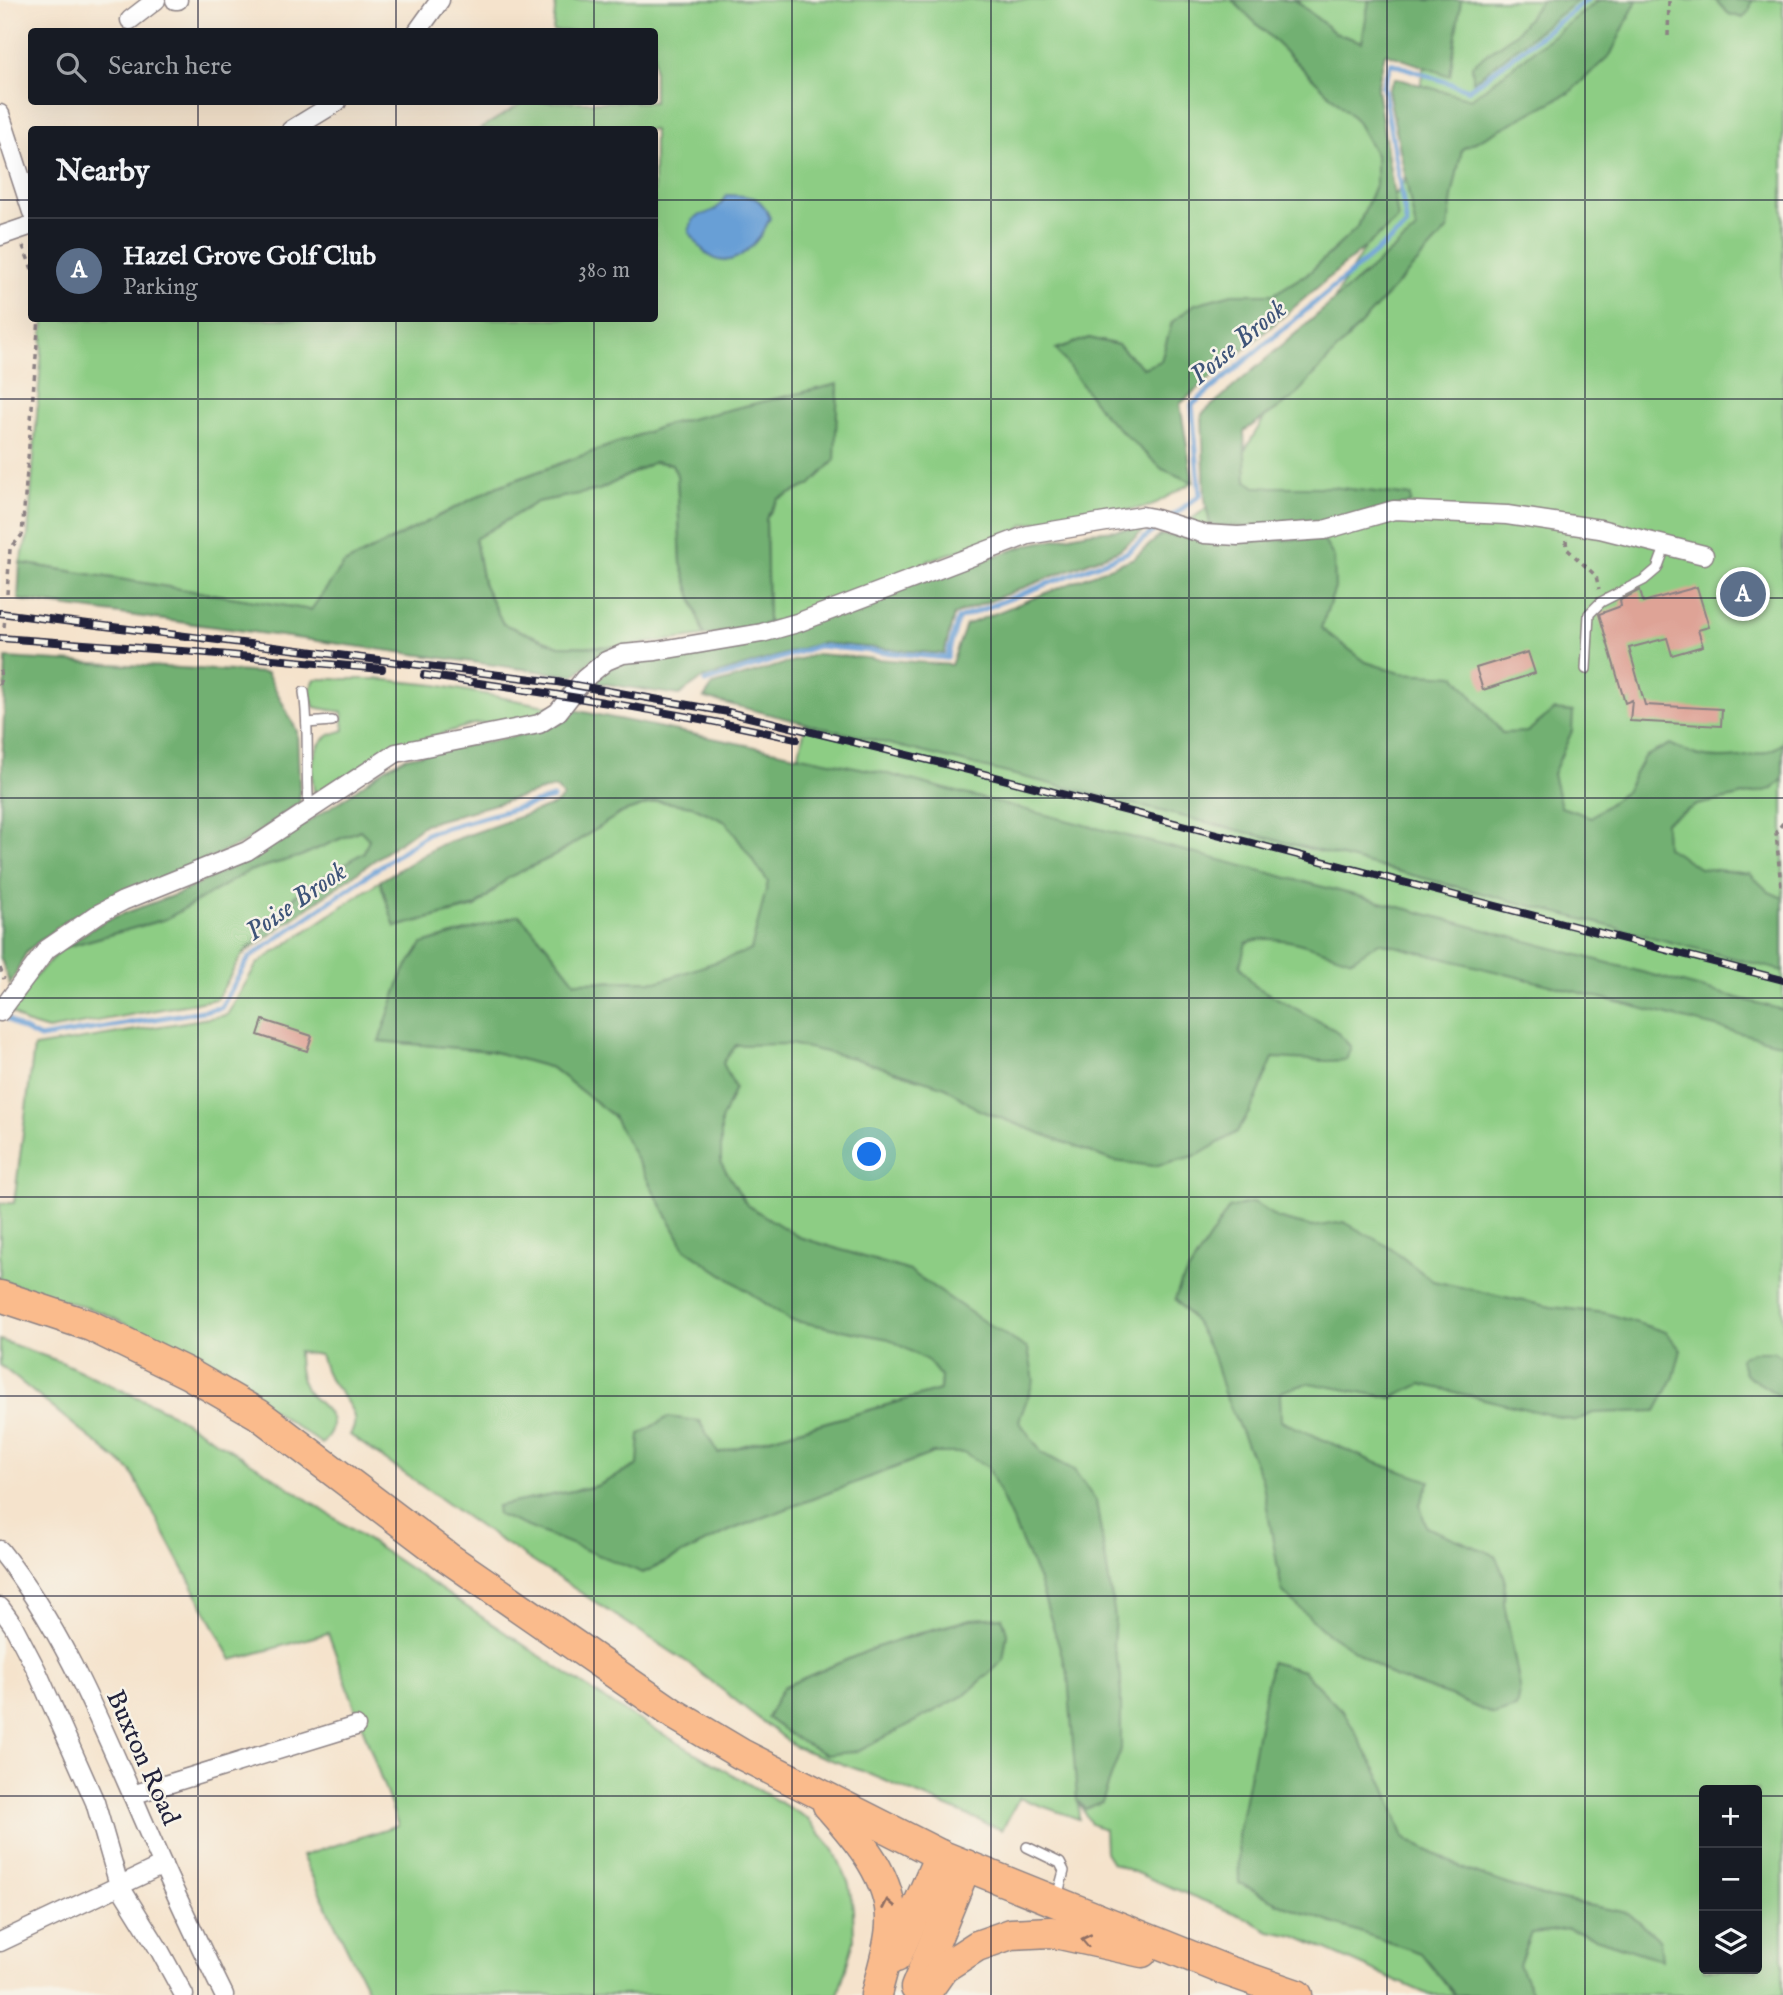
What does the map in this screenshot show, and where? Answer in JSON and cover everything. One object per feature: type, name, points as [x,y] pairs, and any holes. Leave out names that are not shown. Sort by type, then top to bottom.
[{"type":"highway","points":[[0,1296],[91,1326],[189,1374],[258,1414],[447,1557],[674,1714],[741,1754],[820,1796],[953,1860],[1225,1970],[1297,1995]]},
{"type":"highway","points":[[820,1796],[862,1844],[882,1882],[888,1901],[891,1925],[877,1995]]},
{"type":"highway","points":[[877,1995],[900,1949],[953,1860]]},
{"type":"highway","points":[[914,1995],[953,1860]]},
{"type":"highway","points":[[924,1995],[943,1968],[977,1946],[1011,1934],[1051,1932],[1225,1970]]},
{"type":"street","points":[[130,20],[156,0]]},
{"type":"street","points":[[420,28],[440,0]]},
{"type":"street","points":[[298,126],[332,105]]},
{"type":"street","points":[[0,114],[28,200]]},
{"type":"street","points":[[4,1007],[47,949],[97,914],[247,851],[396,753],[539,724],[558,712],[584,679],[606,661],[623,654],[762,633],[797,623],[1028,535],[1142,516],[1153,517],[1204,534],[1238,536],[1306,533],[1394,510],[1507,515],[1600,529],[1704,555]]},
{"type":"street","name":"Buxton Road","points":[[0,1550],[62,1642],[224,1995]]},
{"type":"street","points":[[0,1607],[13,1625],[36,1669],[95,1802],[119,1885],[184,1995]]},
{"type":"street","points":[[132,1795],[356,1726]]},
{"type":"street","points":[[0,1942],[163,1865]]},
{"type":"lane","points":[[1586,669],[1589,614],[1601,602],[1644,580],[1657,569],[1666,545]]},
{"type":"lane","points":[[304,692],[309,808]]},
{"type":"lane","points":[[307,723],[332,721]]},
{"type":"lane","points":[[1027,1847],[1060,1863],[1064,1871],[1055,1902]]},
{"type":"path","points":[[1668,36],[1669,0]]},
{"type":"path","points":[[16,231],[28,259]]},
{"type":"path","points":[[7,594],[10,549],[22,535],[39,322]]},
{"type":"path","points":[[1566,524],[1567,549],[1596,576],[1601,602]]},
{"type":"path","points":[[4,627],[5,618]]},
{"type":"path","points":[[0,685],[1,667]]},
{"type":"path","points":[[1783,823],[1776,832],[1783,888]]},
{"type":"green space","points":[[556,0],[1232,0],[1356,120],[1376,155],[1376,183],[1358,227],[1310,272],[1274,294],[1232,294],[1172,322],[1162,361],[1143,368],[1118,345],[1089,338],[1056,349],[1162,469],[1193,482],[1151,506],[1074,520],[1060,518],[1024,525],[1015,533],[930,560],[913,572],[802,615],[768,623],[766,519],[778,499],[810,485],[836,420],[838,384],[669,424],[496,487],[344,564],[311,610],[20,563],[28,536],[44,322],[658,322],[658,126],[485,126],[519,105],[658,105],[658,28],[553,28]]},
{"type":"green space","points":[[1232,0],[1295,0],[1335,33],[1362,42],[1369,0],[1461,0],[1450,76],[1385,53],[1377,89],[1398,219],[1180,404],[1193,482],[1162,469],[1104,415],[1056,349],[1089,338],[1118,345],[1143,368],[1161,361],[1172,322],[1195,304],[1232,294],[1274,294],[1310,272],[1358,227],[1376,183],[1376,155],[1356,120]]},
{"type":"green space","points":[[1295,0],[1369,0],[1363,42],[1335,33]]},
{"type":"green space","points":[[1435,0],[1783,0],[1783,1995],[1429,1995],[1295,1936],[1269,1931],[1248,1919],[1112,1863],[1105,1852],[1104,1829],[1091,1824],[1078,1802],[1079,1819],[1019,1798],[1002,1830],[862,1771],[795,1747],[684,1660],[480,1527],[350,1435],[354,1427],[352,1412],[332,1383],[320,1355],[298,1352],[299,1371],[304,1385],[326,1410],[331,1420],[331,1430],[322,1444],[199,1360],[103,1313],[0,1280],[0,1203],[14,1203],[34,1047],[227,1015],[257,964],[380,881],[395,927],[476,907],[509,877],[554,856],[621,813],[657,801],[692,806],[726,822],[768,881],[820,666],[954,676],[1127,569],[1215,501],[1404,181]],"holes":[[[519,915],[575,982],[659,981],[613,1115],[552,1068],[491,1051],[379,1041]],[[941,1379],[987,1465],[965,1453],[933,1453],[731,1530],[643,1573],[498,1506],[597,1486],[639,1465],[699,1421],[717,1453],[940,1390]],[[1002,1617],[1007,1633],[1003,1661],[965,1695],[783,1687],[917,1633],[973,1620]]]},
{"type":"green space","points":[[1542,0],[1578,0],[1473,82],[1472,65],[1516,33]]},
{"type":"green space","points":[[1599,0],[1637,0],[1611,54],[1569,93],[1462,149],[1448,229],[1293,398],[1244,431],[1246,480],[1255,487],[1332,487],[1411,496],[1411,503],[1319,524],[1251,527],[1210,525],[1205,499],[1202,414],[1416,230],[1388,90],[1395,78],[1471,99]]},
{"type":"green space","points":[[1715,0],[1752,0],[1750,9],[1743,18],[1729,14]]},
{"type":"green space","points":[[838,384],[835,460],[810,485],[778,499],[766,519],[768,623],[704,636],[681,563],[677,475],[672,464],[654,462],[599,490],[537,502],[475,539],[483,583],[503,624],[559,646],[617,647],[599,654],[574,676],[18,600],[20,563],[311,610],[344,564],[496,487],[669,424]]},
{"type":"green space","points":[[654,462],[672,464],[677,475],[681,563],[704,636],[617,647],[559,646],[503,624],[483,583],[475,539],[537,502],[599,490]]},
{"type":"green space","points":[[1147,528],[1119,550],[954,615],[944,654],[820,643],[702,679],[679,695],[593,682],[624,662],[647,658],[930,577],[1031,544],[1090,532]]},
{"type":"green space","points":[[1161,535],[1243,542],[1322,538],[1334,557],[1335,588],[1321,628],[1366,662],[1400,673],[1456,676],[1502,733],[1527,732],[1554,710],[1573,712],[1572,731],[1553,774],[1561,807],[1591,817],[1625,792],[1644,757],[1670,744],[1696,755],[1729,758],[1766,752],[1783,742],[1783,779],[1773,789],[1697,805],[1665,822],[1666,847],[1700,868],[1750,874],[1769,892],[1783,898],[1783,971],[1237,830],[704,698],[713,685],[817,654],[951,665],[966,625],[1134,558]]},
{"type":"green space","points":[[6,658],[267,673],[297,731],[300,802],[244,843],[67,920],[27,951],[10,985],[0,956],[0,826]]},
{"type":"green space","points":[[315,679],[376,679],[436,685],[551,707],[540,719],[474,724],[424,739],[314,792],[312,770],[318,747],[328,736],[344,730],[342,712],[314,707],[309,691]]},
{"type":"green space","points":[[574,710],[884,773],[1783,1010],[1783,1044],[1379,942],[1352,960],[1285,940],[1258,940],[1246,943],[1240,966],[1255,986],[1335,1030],[1351,1047],[1346,1060],[1273,1058],[1254,1104],[1237,1132],[1198,1155],[1154,1166],[1113,1161],[977,1109],[945,1087],[853,1058],[790,1044],[736,1045],[723,1063],[735,1088],[721,1121],[721,1163],[747,1205],[799,1237],[910,1271],[1028,1349],[1034,1380],[1019,1421],[1042,1453],[1074,1470],[1096,1501],[1115,1617],[1113,1645],[1121,1676],[1121,1749],[1102,1802],[1085,1809],[1077,1800],[1068,1675],[1038,1578],[988,1467],[965,1453],[933,1453],[731,1530],[643,1573],[498,1515],[497,1506],[597,1486],[638,1465],[640,1434],[668,1417],[699,1421],[718,1453],[940,1390],[941,1377],[928,1361],[889,1339],[790,1320],[685,1249],[613,1116],[552,1068],[491,1051],[379,1041],[403,973],[422,944],[519,915],[575,982],[660,981],[751,950],[768,882],[726,822],[692,806],[657,801],[621,813],[554,856],[509,877],[476,906],[395,927],[380,881],[440,845],[556,804],[563,797],[556,788],[545,790],[425,824],[242,955],[297,894],[364,852],[369,839],[360,830],[301,856],[249,871],[166,919],[62,948],[106,920],[180,893],[253,857],[404,758],[540,731],[567,720]]},
{"type":"green space","points":[[360,830],[369,839],[364,852],[297,894],[242,955],[217,999],[48,1030],[25,1023],[9,1010],[31,981],[62,948],[166,919],[249,871],[301,856]]},
{"type":"green space","points":[[1254,1202],[1277,1218],[1312,1227],[1344,1222],[1389,1247],[1433,1281],[1551,1307],[1606,1313],[1666,1332],[1681,1350],[1674,1377],[1656,1411],[1593,1413],[1576,1421],[1421,1384],[1392,1398],[1309,1383],[1280,1392],[1281,1421],[1374,1462],[1430,1481],[1420,1504],[1426,1527],[1495,1555],[1505,1578],[1504,1603],[1520,1687],[1516,1708],[1494,1715],[1450,1696],[1394,1677],[1323,1630],[1282,1591],[1262,1479],[1224,1393],[1213,1356],[1196,1323],[1175,1299],[1181,1283],[1229,1208]]},
{"type":"green space","points":[[0,1340],[61,1362],[169,1412],[263,1470],[613,1705],[807,1818],[834,1850],[849,1884],[854,1940],[838,1995],[370,1995],[302,1856],[398,1825],[328,1633],[232,1660],[131,1471],[0,1365]]},
{"type":"green space","points":[[1753,1352],[1774,1352],[1783,1357],[1783,1398],[1745,1374],[1740,1358]]},
{"type":"green space","points":[[1002,1617],[1007,1633],[1003,1661],[965,1695],[859,1751],[827,1755],[800,1741],[767,1718],[783,1687],[877,1647],[970,1619]]},
{"type":"green space","points":[[1271,1662],[1303,1671],[1345,1714],[1385,1786],[1404,1838],[1466,1870],[1542,1896],[1628,1913],[1660,1940],[1662,1960],[1568,1929],[1531,1933],[1519,1965],[1533,1995],[1455,1995],[1421,1953],[1286,1907],[1239,1883],[1238,1836]]},
{"type":"water","points":[[727,195],[758,200],[770,218],[755,243],[747,250],[730,260],[721,260],[705,252],[689,232],[695,218],[716,209]]},
{"type":"building","points":[[1697,587],[1709,627],[1698,630],[1703,646],[1672,655],[1667,638],[1629,648],[1645,705],[1722,709],[1721,726],[1630,721],[1632,700],[1625,703],[1599,614],[1621,606],[1620,600],[1640,590],[1643,602]]},
{"type":"building","points":[[1528,652],[1535,673],[1483,690],[1476,668]]},
{"type":"building","points":[[263,1020],[312,1036],[307,1051],[258,1035]]},
{"type":"waterway","name":"Poise Brook","points":[[1170,518],[1200,495],[1192,405],[1407,226],[1383,86],[1391,63],[1469,90],[1587,0]]},
{"type":"waterway","name":"Poise Brook","points":[[705,682],[818,646],[947,658],[958,619],[1126,553],[1162,524]]},
{"type":"waterway","name":"Poise Brook","points":[[2,1014],[18,1027],[40,1038],[221,1008],[249,958],[428,833],[553,798]]},
{"type":"railway","points":[[0,613],[557,682],[728,712],[945,764],[1783,980]]},
{"type":"railway","points":[[0,638],[382,669]]},
{"type":"railway","points":[[424,675],[657,711],[796,739]]},
{"type":"place","name":"Hazel Grove Golf Club","points":[[1743,594]]}]
